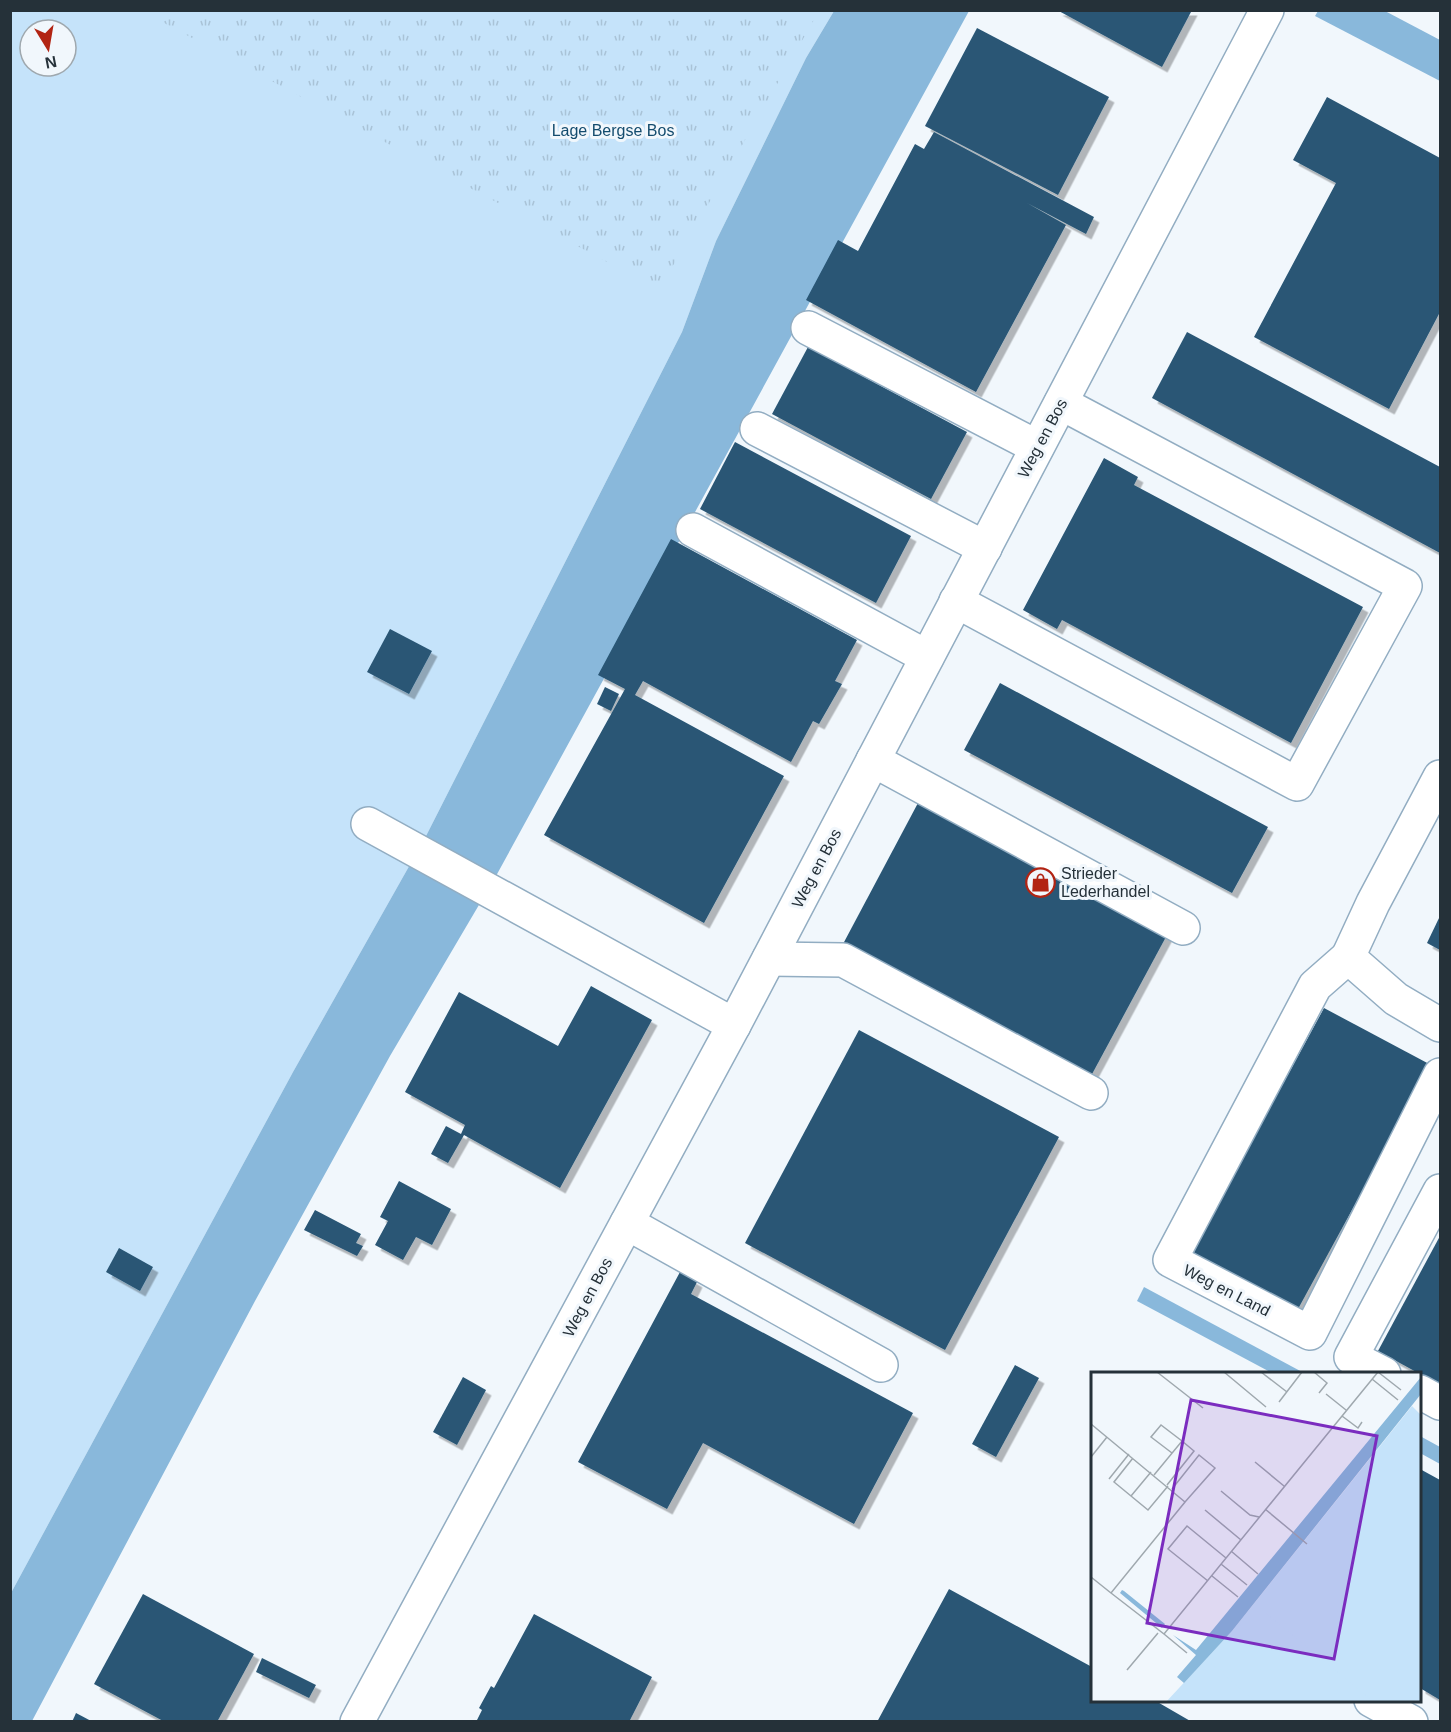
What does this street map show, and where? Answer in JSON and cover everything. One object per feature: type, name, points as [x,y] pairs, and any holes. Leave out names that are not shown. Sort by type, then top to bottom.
[{"type":"street","name":"Weg en Bos","points":[[357,1722],[734,1025],[1267,10]]},
{"type":"street","points":[[808,328],[1037,447]]},
{"type":"street","points":[[956,601],[1297,784],[1406,586],[1061,403]]},
{"type":"street","points":[[757,429],[985,548]]},
{"type":"street","points":[[693,530],[927,657]]},
{"type":"street","points":[[873,760],[1183,928]]},
{"type":"street","name":"Weg en Land","points":[[1440,777],[1372,903],[1348,957],[1315,986],[1170,1260],[1310,1332],[1440,1076]]},
{"type":"street","points":[[368,824],[734,1025]]},
{"type":"street","points":[[1348,957],[1396,999],[1440,1025]]},
{"type":"street","points":[[769,958],[843,960],[1091,1093]]},
{"type":"street","points":[[1380,1372],[1352,1357],[1440,1191]]},
{"type":"street","points":[[627,1223],[882,1365]]},
{"type":"street","points":[[1421,1393],[1440,1402]]},
{"type":"street","points":[[1373,1702],[1411,1722]]},
{"type":"green space","points":[[11,11],[834,11],[806,58],[716,241],[682,332],[425,838],[293,1072],[11,1593]]},
{"type":"green space","name":"Lage Bergse Bos","points":[[142,11],[819,11],[659,290]]},
{"type":"shaded area","points":[[834,11],[969,11],[496,876],[390,1056],[255,1301],[32,1721],[11,1722],[11,1593],[293,1072],[425,838],[682,332],[716,241],[806,58]]},
{"type":"shaded area","points":[[1318,11],[1385,11],[1440,40],[1440,81],[1315,16]]},
{"type":"shaded area","points":[[1144,1287],[1302,1372],[1270,1372],[1137,1301]]},
{"type":"shaded area","points":[[1421,1437],[1440,1447],[1440,1464],[1421,1454]]},
{"type":"building","points":[[1057,10],[1192,10],[1162,67]]},
{"type":"building","points":[[977,28],[1109,97],[1058,195],[925,126]]},
{"type":"building","points":[[1327,97],[1440,158],[1440,312],[1389,409],[1254,337],[1336,183],[1293,160]]},
{"type":"building","points":[[934,132],[1094,217],[1086,234],[1027,203],[1066,225],[976,392],[806,300],[838,240],[858,251],[915,144],[924,149]]},
{"type":"building","points":[[1187,332],[1440,467],[1440,553],[1152,398]]},
{"type":"building","points":[[808,347],[967,432],[931,499],[772,414]]},
{"type":"building","points":[[735,442],[911,536],[876,603],[700,509]]},
{"type":"building","points":[[1104,458],[1138,477],[1134,485],[1363,607],[1291,743],[1062,620],[1057,629],[1023,610]]},
{"type":"building","points":[[671,539],[857,640],[835,681],[842,684],[819,724],[813,721],[791,762],[643,681],[635,695],[784,776],[704,923],[544,835],[625,689],[598,675]]},
{"type":"building","points":[[390,629],[432,651],[409,694],[367,672]]},
{"type":"building","points":[[1000,683],[1268,827],[1232,893],[964,750]]},
{"type":"building","points":[[605,687],[619,694],[611,711],[597,704]]},
{"type":"building","points":[[918,803],[1167,935],[1091,1076],[843,944]]},
{"type":"building","points":[[1440,916],[1440,950],[1427,943]]},
{"type":"building","points":[[591,986],[652,1020],[560,1188],[464,1135],[448,1163],[431,1154],[446,1126],[461,1134],[465,1125],[405,1092],[459,992],[558,1046]]},
{"type":"building","points":[[1324,1008],[1431,1065],[1298,1309],[1192,1252]]},
{"type":"building","points":[[859,1030],[1059,1137],[945,1350],[745,1243]]},
{"type":"building","points":[[399,1181],[451,1209],[432,1245],[416,1237],[403,1260],[375,1245],[388,1221],[380,1217]]},
{"type":"building","points":[[315,1210],[361,1234],[356,1243],[363,1246],[357,1256],[304,1230]]},
{"type":"building","points":[[1440,1236],[1440,1385],[1421,1375],[1421,1372],[1416,1372],[1378,1351]]},
{"type":"building","points":[[119,1248],[153,1267],[140,1291],[106,1272]]},
{"type":"building","points":[[680,1272],[697,1282],[691,1294],[913,1413],[854,1524],[703,1443],[667,1509],[578,1462]]},
{"type":"building","points":[[1015,1365],[1039,1378],[996,1457],[972,1444]]},
{"type":"building","points":[[463,1377],[486,1390],[457,1445],[433,1432]]},
{"type":"building","points":[[1421,1470],[1440,1480],[1440,1700],[1421,1689]]},
{"type":"building","points":[[949,1589],[1091,1666],[1091,1702],[1157,1702],[1192,1722],[877,1722]]},
{"type":"building","points":[[143,1594],[254,1654],[217,1722],[165,1722],[94,1684]]},
{"type":"building","points":[[534,1614],[652,1677],[629,1722],[476,1722],[482,1710],[479,1708],[491,1686],[494,1688]]},
{"type":"building","points":[[262,1658],[316,1685],[309,1698],[256,1672]]},
{"type":"building","points":[[76,1713],[93,1722],[72,1722]]},
{"type":"place","name":"Strieder Lederhandel","points":[[1040,882]]}]
